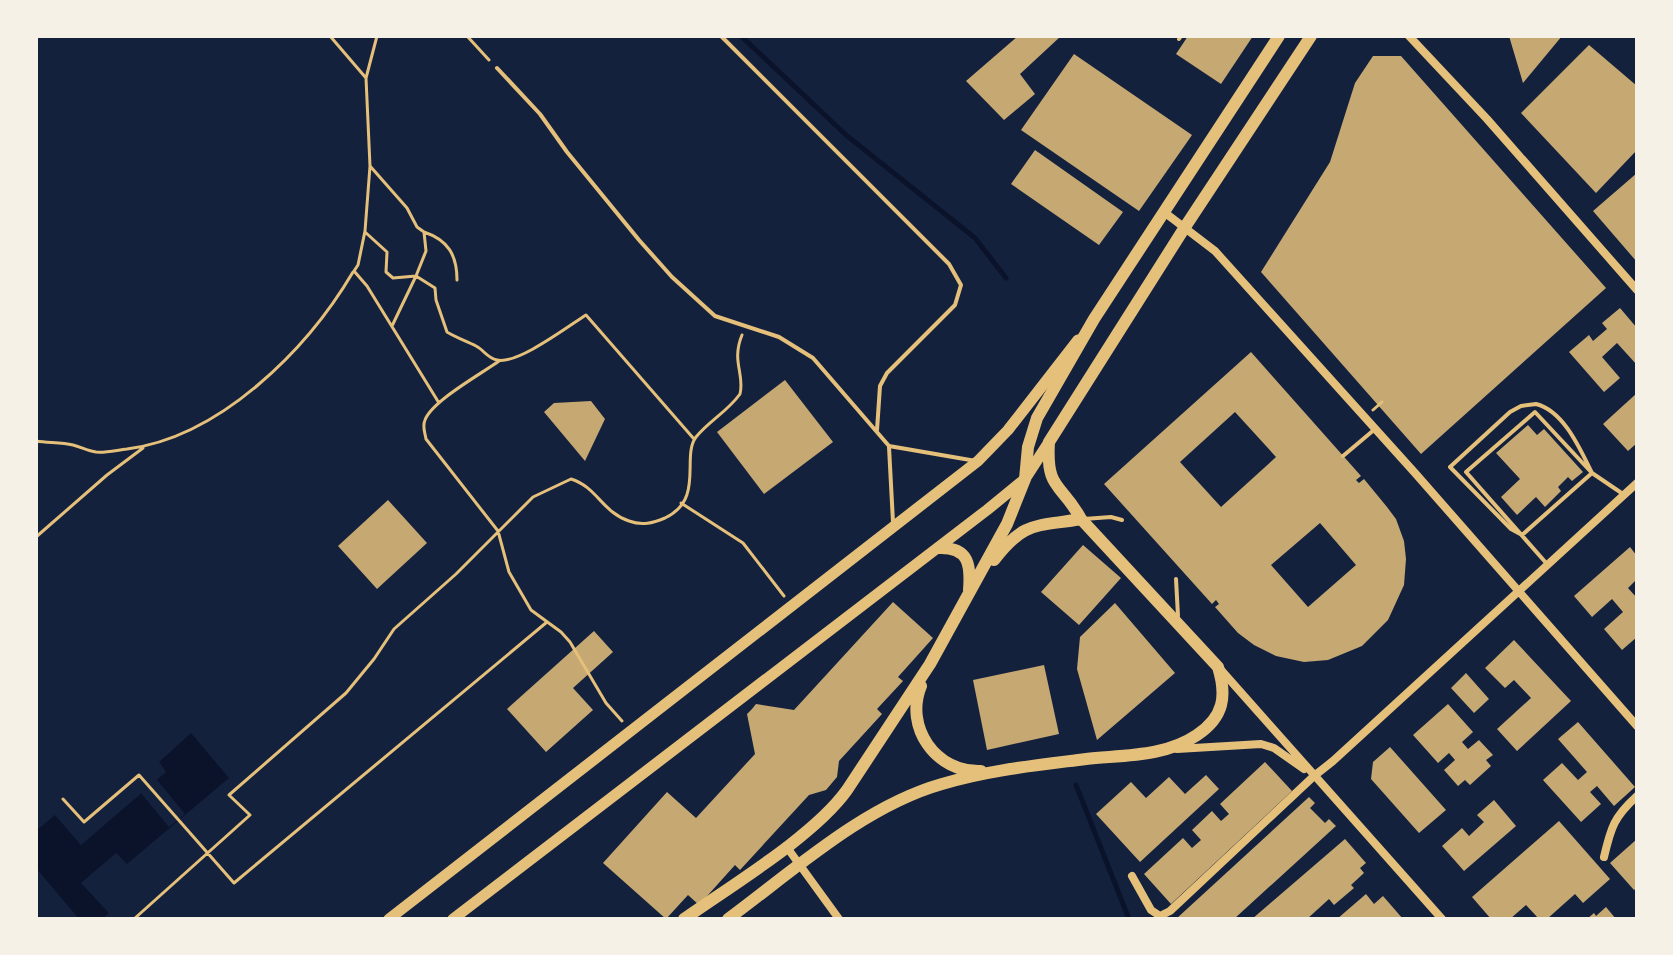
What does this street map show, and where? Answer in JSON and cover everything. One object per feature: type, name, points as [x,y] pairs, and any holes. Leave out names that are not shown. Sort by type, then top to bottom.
[{"type":"main road","points":[[453,919],[1025,479],[1028,447],[1037,418],[1094,319],[1279,36]]},
{"type":"main road","points":[[684,919],[835,807],[930,664],[1007,524],[1025,479],[1311,36]]},
{"type":"main road","points":[[389,919],[978,461],[1008,430],[1094,319]]},
{"type":"main road","points":[[728,919],[850,828],[918,792],[944,783],[1016,769],[1168,750],[1198,735],[1215,719],[1223,700],[1224,687],[1218,667],[1081,519],[1052,481],[1048,464],[1049,442]]},
{"type":"main road","points":[[968,597],[996,557],[1019,534],[1044,522],[1081,519]]},
{"type":"main road","points":[[939,548],[952,548],[966,559],[971,571],[968,597]]},
{"type":"main road","points":[[930,664],[915,708],[922,735],[932,753],[960,769],[1016,769]]},
{"type":"street","points":[[1409,36],[1487,119],[1637,290]]},
{"type":"street","points":[[1164,212],[1215,251],[1637,726]]},
{"type":"street","points":[[1132,876],[1151,910],[1160,916],[1170,911],[1637,483]]},
{"type":"street","points":[[1218,667],[1442,919]]},
{"type":"street","points":[[1168,750],[1261,744],[1274,748],[1314,776]]},
{"type":"street","points":[[1604,857],[1612,824],[1637,796]]},
{"type":"street","points":[[786,846],[839,919]]},
{"type":"lane","points":[[721,36],[949,264],[961,285],[955,305],[887,373],[880,386],[877,433]]},
{"type":"lane","points":[[497,68],[540,114],[606,200],[672,277],[715,316],[779,337],[813,358],[889,446],[978,461]]},
{"type":"lane","points":[[1522,535],[1511,529],[1450,467],[1510,412],[1521,406],[1547,406],[1578,445],[1592,473]]},
{"type":"lane","points":[[1547,564],[1466,472],[1535,412],[1592,473],[1625,495]]},
{"type":"lane","points":[[1343,456],[1375,429]]},
{"type":"lane","points":[[889,446],[893,529]]},
{"type":"lane","points":[[1522,535],[1592,473]]},
{"type":"lane","points":[[1081,519],[1111,517],[1122,520]]},
{"type":"lane","points":[[1176,579],[1178,623]]},
{"type":"path","points":[[330,36],[366,78]]},
{"type":"path","points":[[36,441],[71,444],[98,452],[145,446],[195,426],[258,385],[330,310],[358,265],[365,231],[370,166],[366,78],[377,36]]},
{"type":"path","points":[[467,36],[497,68]]},
{"type":"path","points":[[370,166],[407,208],[417,227],[438,237],[452,252],[457,262],[457,280]]},
{"type":"path","points":[[365,231],[387,252],[386,272],[393,278],[416,276],[435,288],[447,332],[499,361]]},
{"type":"path","points":[[392,326],[426,251],[424,232]]},
{"type":"path","points":[[354,271],[367,286],[439,403]]},
{"type":"path","points":[[632,731],[606,703],[570,642],[531,610],[509,572],[498,531],[426,439],[423,425],[426,416],[439,403],[499,361],[514,358],[535,347],[586,315],[694,439]]},
{"type":"path","points":[[134,919],[250,815],[229,795],[346,693],[394,629],[533,497],[571,479],[583,483],[613,515],[634,523],[650,524],[670,516],[688,495],[694,439],[740,394],[742,386],[736,350],[745,328]]},
{"type":"path","points":[[36,537],[145,446]]},
{"type":"path","points":[[681,503],[743,543],[793,607]]},
{"type":"path","points":[[63,799],[84,822],[139,775],[234,883],[547,622]]},
{"type":"water","points":[[191,733],[229,778],[127,864],[116,853],[81,883],[109,913],[102,919],[79,919],[36,868],[36,831],[55,815],[81,845],[166,772],[159,762]]},
{"type":"pier","points":[[157,780],[185,814],[169,827],[141,793]]},
{"type":"building","points":[[1018,36],[1061,36],[1020,74],[1035,94],[1004,120],[966,81]]},
{"type":"building","points":[[1188,36],[1253,36],[1221,84],[1176,54]]},
{"type":"building","points":[[1509,36],[1562,36],[1523,83]]},
{"type":"building","points":[[1589,45],[1637,86],[1637,150],[1596,193],[1521,113]]},
{"type":"building","points":[[1074,54],[1192,135],[1139,211],[1021,130]]},
{"type":"building","points":[[1373,56],[1401,56],[1606,288],[1421,454],[1261,272],[1330,162],[1355,83]]},
{"type":"building","points":[[1035,150],[1123,212],[1099,245],[1011,184]]},
{"type":"building","points":[[1637,173],[1637,262],[1593,211]]},
{"type":"building","points":[[1620,308],[1637,328],[1637,365],[1617,343],[1602,357],[1620,378],[1604,392],[1569,352],[1589,335],[1593,341],[1607,329],[1602,323]]},
{"type":"building","points":[[1251,352],[1361,476],[1356,480],[1359,483],[1364,479],[1396,519],[1404,541],[1404,585],[1388,620],[1362,646],[1328,660],[1304,662],[1276,656],[1238,633],[1215,607],[1219,604],[1216,600],[1212,604],[1104,484]],"holes":[[[1235,412],[1276,457],[1221,507],[1180,462]],[[1320,523],[1356,565],[1308,607],[1271,565]]]},
{"type":"building","points":[[785,380],[833,442],[764,494],[717,432]]},
{"type":"building","points":[[1637,393],[1637,443],[1628,451],[1603,424]]},
{"type":"building","points":[[591,401],[605,419],[585,461],[544,412],[554,403]]},
{"type":"building","points":[[1528,425],[1537,435],[1544,429],[1583,472],[1572,481],[1568,477],[1558,487],[1561,491],[1545,507],[1536,497],[1517,515],[1501,497],[1520,479],[1496,453]]},
{"type":"building","points":[[388,500],[427,543],[377,589],[338,546]]},
{"type":"building","points":[[1083,545],[1121,578],[1079,625],[1041,592]]},
{"type":"building","points":[[1630,547],[1637,556],[1637,579],[1628,588],[1637,598],[1637,637],[1622,650],[1604,629],[1623,612],[1612,599],[1592,617],[1574,596]]},
{"type":"building","points":[[893,602],[933,638],[898,677],[903,681],[877,709],[882,714],[839,761],[837,777],[826,790],[809,795],[740,870],[735,865],[699,905],[688,895],[666,919],[603,863],[667,792],[696,818],[755,754],[747,714],[756,704],[794,710]]},
{"type":"building","points":[[1115,603],[1175,673],[1097,740],[1077,669],[1080,637]]},
{"type":"building","points":[[594,631],[613,652],[573,688],[593,710],[546,752],[507,709]]},
{"type":"building","points":[[1514,640],[1571,701],[1517,751],[1497,729],[1531,698],[1514,680],[1505,688],[1485,668]]},
{"type":"building","points":[[1044,665],[1059,734],[987,750],[973,680]]},
{"type":"building","points":[[1466,673],[1489,699],[1474,713],[1451,688]]},
{"type":"building","points":[[1448,704],[1473,732],[1462,742],[1468,749],[1479,740],[1493,755],[1486,760],[1491,766],[1470,785],[1465,780],[1458,786],[1444,770],[1455,760],[1449,753],[1438,763],[1413,735]]},
{"type":"building","points":[[1578,722],[1635,787],[1614,806],[1597,786],[1590,792],[1601,804],[1581,822],[1543,780],[1562,763],[1578,780],[1587,772],[1558,739]]},
{"type":"building","points":[[1390,747],[1446,810],[1419,833],[1371,779],[1373,762]]},
{"type":"building","points":[[1265,762],[1292,791],[1171,904],[1144,874],[1183,838],[1192,848],[1201,840],[1192,830],[1212,811],[1221,821],[1229,814],[1220,804]]},
{"type":"building","points":[[1206,775],[1219,789],[1140,862],[1096,814],[1131,782],[1146,798],[1169,777],[1185,794]]},
{"type":"building","points":[[1309,797],[1315,803],[1310,808],[1325,823],[1329,819],[1336,826],[1234,919],[1176,919]]},
{"type":"building","points":[[1494,800],[1516,826],[1464,871],[1442,846],[1462,828],[1469,836],[1484,822],[1477,815]]},
{"type":"building","points":[[1559,821],[1610,879],[1583,903],[1575,894],[1547,919],[1539,919],[1526,905],[1510,919],[1491,919],[1472,897]]},
{"type":"building","points":[[1345,839],[1366,863],[1360,868],[1364,873],[1351,885],[1354,888],[1334,905],[1329,899],[1307,919],[1252,919]]},
{"type":"building","points":[[1637,839],[1637,888],[1634,890],[1610,863]]},
{"type":"building","points":[[1366,894],[1374,904],[1383,896],[1403,919],[1337,919]]},
{"type":"building","points":[[1606,907],[1616,919],[1587,919],[1594,913],[1596,916]]},
{"type":"waterway","points":[[741,36],[846,135],[975,238],[1006,278]]},
{"type":"waterway","points":[[1076,785],[1129,919]]}]
